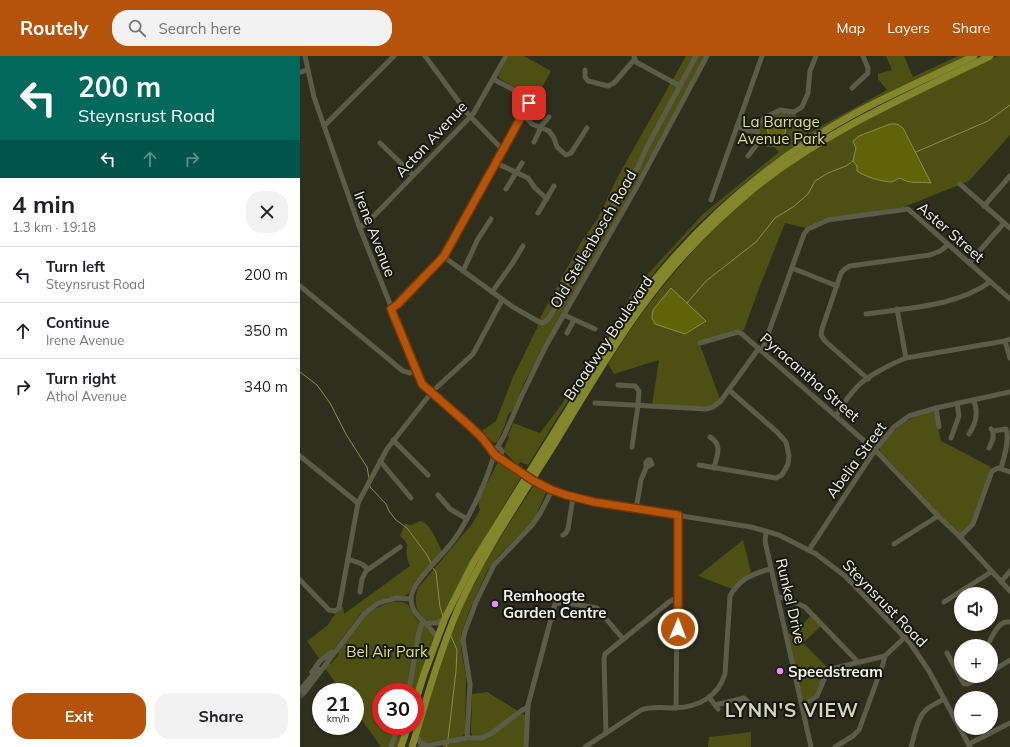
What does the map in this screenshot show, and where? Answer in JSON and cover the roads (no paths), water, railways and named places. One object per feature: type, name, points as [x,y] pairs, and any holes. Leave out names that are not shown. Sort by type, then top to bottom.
[{"type":"main road","name":"Broadway Boulevard","points":[[422,683],[445,618],[479,552],[624,320],[646,290],[682,247],[724,205],[746,186],[809,141],[855,114],[974,56]]},
{"type":"main road","name":"Broadway Boulevard","points":[[424,707],[433,676],[458,609],[484,557],[633,319],[676,265],[724,215],[757,186],[805,152],[862,118],[990,56]]},
{"type":"main road","points":[[401,747],[405,735]]},
{"type":"main road","name":"Broadway Boulevard","points":[[412,747],[416,735]]},
{"type":"street","name":"Irene Avenue","points":[[305,56],[314,97],[359,226],[422,384],[498,452]]},
{"type":"street","points":[[324,126],[394,56]]},
{"type":"street","points":[[425,56],[471,117],[503,150]]},
{"type":"street","name":"Acton Avenue","points":[[359,226],[367,223],[471,117],[506,56]]},
{"type":"street","points":[[444,256],[518,311],[540,323],[546,322],[629,179],[638,167],[647,147],[696,56]]},
{"type":"street","name":"Old Stellenbosch Road","points":[[411,599],[416,585],[451,545],[467,519],[536,366],[676,116],[707,56]]},
{"type":"street","points":[[711,200],[762,56]]},
{"type":"street","points":[[748,156],[758,143],[757,131],[760,122],[767,116],[782,110],[791,112],[802,107],[808,93],[810,71],[816,56]]},
{"type":"street","points":[[852,88],[868,73],[868,68],[863,56]]},
{"type":"street","points":[[585,70],[585,77],[588,81],[608,86],[614,83],[634,58],[638,63],[680,86]]},
{"type":"street","points":[[693,62],[702,67]]},
{"type":"street","points":[[300,72],[308,70]]},
{"type":"street","points":[[391,309],[398,304],[444,256],[529,103],[528,98],[494,79]]},
{"type":"street","points":[[667,111],[676,116]]},
{"type":"street","points":[[522,115],[532,124],[549,131],[554,138],[558,149],[568,155],[571,153],[587,128]]},
{"type":"street","points":[[534,142],[541,127],[549,117]]},
{"type":"street","points":[[737,126],[749,131],[757,131]]},
{"type":"street","points":[[380,142],[413,175]]},
{"type":"street","points":[[496,163],[529,178],[535,188],[547,199]]},
{"type":"street","points":[[506,189],[522,163]]},
{"type":"street","points":[[984,206],[1010,176]]},
{"type":"street","points":[[960,184],[1010,228]]},
{"type":"street","points":[[538,213],[554,186]]},
{"type":"street","points":[[617,202],[626,206]]},
{"type":"street","name":"Aster Street","points":[[595,402],[708,409],[718,404],[761,350],[805,231],[820,223],[832,219],[908,209],[1010,299]]},
{"type":"street","points":[[463,271],[478,239],[491,219]]},
{"type":"street","points":[[969,263],[1004,223]]},
{"type":"street","points":[[868,379],[825,341],[821,335],[841,274],[848,267],[930,255],[940,251],[948,245]]},
{"type":"street","points":[[492,292],[523,246]]},
{"type":"street","points":[[792,268],[837,286]]},
{"type":"street","points":[[570,281],[580,286]]},
{"type":"street","points":[[866,314],[951,301],[990,282]]},
{"type":"street","points":[[300,286],[403,371],[410,373],[416,371]]},
{"type":"street","points":[[436,388],[473,354],[502,300]]},
{"type":"street","points":[[897,309],[906,358]]},
{"type":"street","points":[[564,315],[586,324],[595,330]]},
{"type":"street","points":[[567,333],[574,320]]},
{"type":"street","name":"Pyracantha Street","points":[[700,343],[740,332],[875,450],[960,537],[1010,591]]},
{"type":"street","points":[[836,416],[855,388],[888,365],[906,358],[1008,340],[1010,358]]},
{"type":"street","points":[[618,385],[637,388],[639,391],[632,447]]},
{"type":"street","points":[[699,465],[776,478],[783,474],[789,459],[787,446],[783,438],[729,390]]},
{"type":"street","name":"Abelia Street","points":[[809,550],[886,434],[900,422],[917,413],[1010,392]]},
{"type":"street","points":[[300,580],[327,609],[336,611],[340,606],[358,503],[393,440],[431,393]]},
{"type":"street","points":[[969,434],[974,425],[976,414],[976,406],[973,400]]},
{"type":"street","points":[[952,438],[959,416],[957,404]]},
{"type":"street","points":[[936,408],[940,418],[939,427]]},
{"type":"street","points":[[989,448],[992,442],[992,430],[1007,430],[1009,434],[1009,441],[1001,468]]},
{"type":"street","points":[[710,437],[716,441],[718,445],[714,468]]},
{"type":"street","points":[[393,440],[428,475]]},
{"type":"street","name":"Irene Avenue","points":[[485,441],[490,447],[498,452]]},
{"type":"street","points":[[488,471],[491,457],[490,447]]},
{"type":"street","name":"Old Stellenbosch Road","points":[[485,479],[498,452]]},
{"type":"street","name":"Steynsrust Road","points":[[498,452],[515,468],[549,489],[573,497],[750,527],[766,531],[793,542],[826,560],[845,576],[904,637],[921,658],[970,745]]},
{"type":"street","points":[[300,456],[358,503]]},
{"type":"street","points":[[380,461],[411,498]]},
{"type":"street","points":[[636,508],[641,480],[646,468]]},
{"type":"street","points":[[960,537],[973,524],[992,471],[995,468],[1001,468],[1010,472]]},
{"type":"street","points":[[467,738],[470,684],[463,636],[476,602],[494,564],[533,524],[538,516],[549,489]]},
{"type":"street","points":[[438,495],[450,509],[467,519]]},
{"type":"street","points":[[563,535],[568,529],[573,497]]},
{"type":"street","points":[[676,708],[678,515]]},
{"type":"street","points":[[894,544],[938,516]]},
{"type":"street","name":"Runkel Drive","points":[[766,531],[764,537],[811,747]]},
{"type":"street","points":[[360,592],[363,575],[368,569],[400,547]]},
{"type":"street","points":[[348,559],[362,564],[368,569]]},
{"type":"street","points":[[585,747],[641,710],[651,708],[676,708],[698,703],[709,697],[719,685],[725,674],[730,596],[735,588],[749,576],[758,572],[772,569]]},
{"type":"street","points":[[1001,582],[1010,571]]},
{"type":"street","points":[[944,602],[991,572]]},
{"type":"street","points":[[606,733],[604,659],[607,652],[668,602],[678,597]]},
{"type":"street","points":[[778,598],[785,598],[806,607],[858,662]]},
{"type":"street","points":[[302,690],[315,678],[327,658],[336,650],[359,619],[377,604],[392,599],[411,599],[416,614],[433,630],[437,638]]},
{"type":"street","points":[[526,747],[528,707],[538,664],[555,604],[562,602],[597,608],[623,639]]},
{"type":"street","points":[[425,622],[437,623],[445,618]]},
{"type":"street","points":[[410,683],[419,632],[425,622]]},
{"type":"street","points":[[991,639],[996,629],[1004,622],[1010,622]]},
{"type":"street","points":[[835,747],[854,736],[859,730],[885,656],[904,637]]},
{"type":"street","points":[[947,653],[954,666]]},
{"type":"street","points":[[802,706],[817,696],[829,670],[885,656]]},
{"type":"street","points":[[302,690],[320,661],[327,658]]},
{"type":"street","points":[[998,668],[1010,660]]},
{"type":"street","points":[[709,697],[716,707],[744,698],[755,709],[767,708],[771,712]]},
{"type":"street","points":[[911,747],[919,722],[924,712],[930,706],[944,700]]},
{"type":"street","points":[[420,747],[467,738],[478,739],[487,736],[528,707]]},
{"type":"street","points":[[970,745],[1010,723]]},
{"type":"street","points":[[391,747],[395,735]]},
{"type":"street","points":[[416,735],[420,742],[426,745]]},
{"type":"waterway","points":[[916,152],[988,121],[1010,105]]},
{"type":"waterway","points":[[687,303],[706,281],[756,242],[775,218],[793,207],[808,194],[815,181],[853,161]]},
{"type":"waterway","points":[[300,372],[317,385],[330,403],[347,436],[367,467],[369,478]]},
{"type":"waterway","points":[[370,486],[386,504],[396,520],[407,528],[427,555],[431,563]]},
{"type":"waterway","points":[[433,568],[436,572],[440,607],[443,616]]},
{"type":"waterway","points":[[448,739],[457,650],[451,636]]},
{"type":"tunnel","points":[[300,697],[304,693]]},
{"type":"place","name":"Remhoogte Garden Centre","points":[[495,604]]},
{"type":"place","name":"Speedstream","points":[[780,671]]},
{"type":"district","name":"LYNN'S VIEW","points":[[792,710]]},
{"type":"park label","name":"La Barrage Avenue Park","points":[[781,130]]},
{"type":"park label","name":"Bel Air Park","points":[[387,651]]}]
